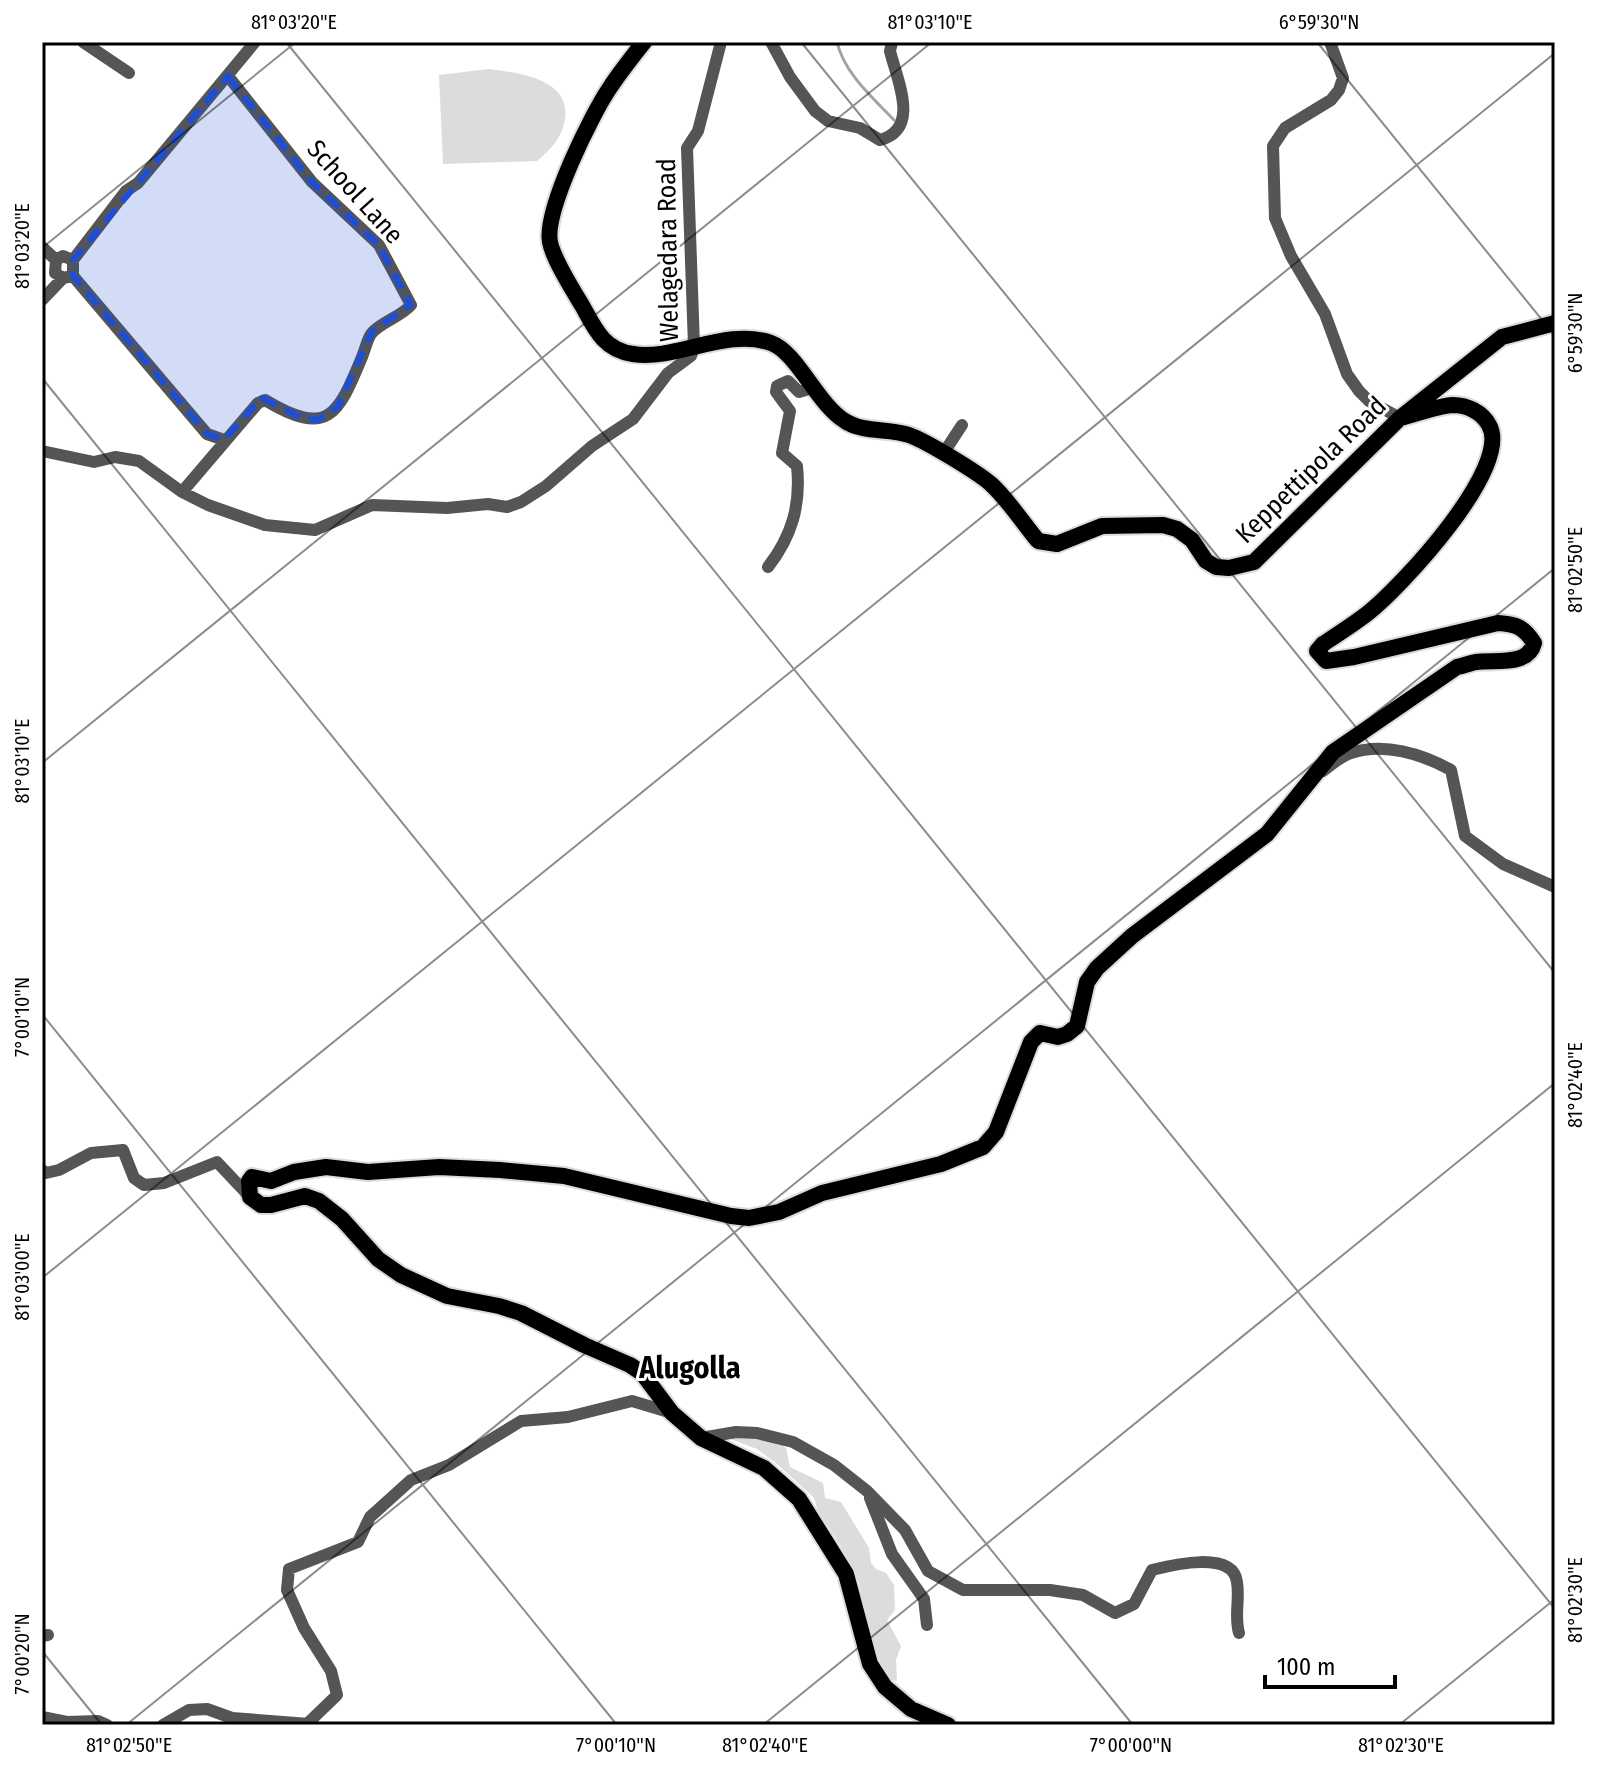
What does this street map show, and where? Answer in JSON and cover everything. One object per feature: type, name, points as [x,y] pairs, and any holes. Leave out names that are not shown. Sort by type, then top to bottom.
[{"type":"main road","name":"Keppettipola Road","points":[[644,42],[609,88],[572,161],[551,221],[550,242],[602,341],[632,354],[656,354],[731,340],[760,340],[772,344],[785,351],[828,408],[846,422],[859,428],[900,432],[921,439],[991,484],[1038,541],[1057,544],[1102,526],[1163,525],[1177,529],[1192,540],[1206,561],[1216,567],[1229,568],[1254,562],[1400,418],[1502,337],[1555,323]]},
{"type":"main road","points":[[948,1725],[911,1709],[885,1687],[870,1664],[846,1574],[799,1499],[764,1468],[701,1438],[672,1413],[642,1373],[521,1313],[447,1296],[401,1275],[378,1259],[342,1219],[319,1201],[305,1196],[261,1205],[250,1197],[249,1181],[252,1177],[271,1181],[294,1172],[326,1167],[368,1172],[439,1167],[564,1176],[749,1218],[779,1212],[822,1193],[941,1164],[983,1147],[996,1132],[1031,1042],[1040,1033],[1058,1037],[1077,1026],[1087,982],[1097,968],[1132,936],[1267,834],[1333,752],[1457,667],[1476,662],[1512,660],[1532,650],[1534,643],[1525,629],[1514,624],[1498,623],[1354,657],[1326,661],[1317,651],[1369,612],[1440,539],[1484,473],[1492,452],[1491,427],[1470,408],[1451,405],[1400,418]]},
{"type":"street","points":[[83,42],[129,73]]},
{"type":"street","points":[[42,300],[65,280],[73,260],[126,191],[138,183],[255,42]]},
{"type":"street","name":"Welagedara Road","points":[[42,451],[94,462],[115,457],[139,461],[182,492],[208,505],[265,525],[315,530],[372,505],[447,508],[488,504],[507,507],[521,502],[546,486],[592,446],[633,419],[668,373],[691,356],[694,346],[687,148],[698,131],[721,42]]},
{"type":"street","points":[[771,42],[790,77],[815,111],[828,121],[860,128],[880,140],[893,137],[902,124],[905,111],[890,51],[892,42]]},
{"type":"street","points":[[1330,42],[1343,78],[1339,90],[1331,100],[1285,128],[1273,146],[1275,218],[1291,256],[1325,314],[1347,374],[1369,401],[1400,418]]},
{"type":"street","name":"School Lane","points":[[182,492],[258,403],[265,400],[303,419],[318,420],[338,407],[348,391],[372,332],[403,314],[411,305],[379,245],[312,182],[228,76]]},
{"type":"street","points":[[42,247],[56,260]]},
{"type":"street","points":[[56,260],[63,256],[73,260]]},
{"type":"street","points":[[56,260],[55,273],[90,294],[207,434],[224,440]]},
{"type":"street","points":[[768,567],[785,544],[800,495],[797,466],[782,453],[790,411],[776,392],[777,386],[788,381],[799,392],[812,388]]},
{"type":"street","points":[[943,454],[962,425]]},
{"type":"street","points":[[1310,780],[1349,753],[1379,749],[1429,758],[1451,770],[1465,836],[1503,864],[1555,887]]},
{"type":"street","points":[[42,1170],[46,1173],[59,1170],[91,1153],[123,1150],[134,1178],[144,1185],[164,1183],[217,1162],[250,1197]]},
{"type":"street","points":[[163,1725],[189,1710],[207,1709],[232,1718],[307,1724],[337,1695],[331,1671],[304,1628],[287,1590],[289,1569],[358,1542],[370,1517],[411,1480],[449,1465],[521,1421],[568,1417],[632,1401],[672,1413]]},
{"type":"street","points":[[701,1438],[736,1432],[757,1433],[793,1442],[834,1465],[867,1491],[905,1530],[928,1571],[963,1590],[1083,1595],[1115,1613],[1134,1604],[1152,1570],[1182,1563],[1216,1563],[1229,1567],[1238,1579],[1235,1620],[1239,1633]]},
{"type":"street","points":[[867,1491],[892,1554],[924,1599],[927,1625]]},
{"type":"street","points":[[42,1717],[67,1722],[98,1721],[107,1725]]},
{"type":"highlighted area","points":[[228,76],[312,182],[379,245],[411,305],[372,332],[338,407],[318,420],[303,419],[262,398],[224,440],[207,434],[73,276],[73,260]]},
{"type":"shaded area","points":[[489,69],[540,80],[560,94],[565,105],[565,119],[559,137],[537,161],[443,164],[439,75]]},
{"type":"shaded area","points":[[726,1433],[780,1443],[786,1448],[790,1467],[823,1483],[825,1498],[841,1502],[869,1548],[871,1563],[886,1573],[894,1585],[895,1610],[887,1620],[901,1646],[896,1660],[897,1681],[892,1680],[885,1671],[871,1643],[859,1582],[818,1511],[814,1498],[757,1449],[730,1439]]},
{"type":"waterway","points":[[837,42],[853,75],[894,120]]},
{"type":"district","name":"Alugolla","points":[[690,1368]]}]
